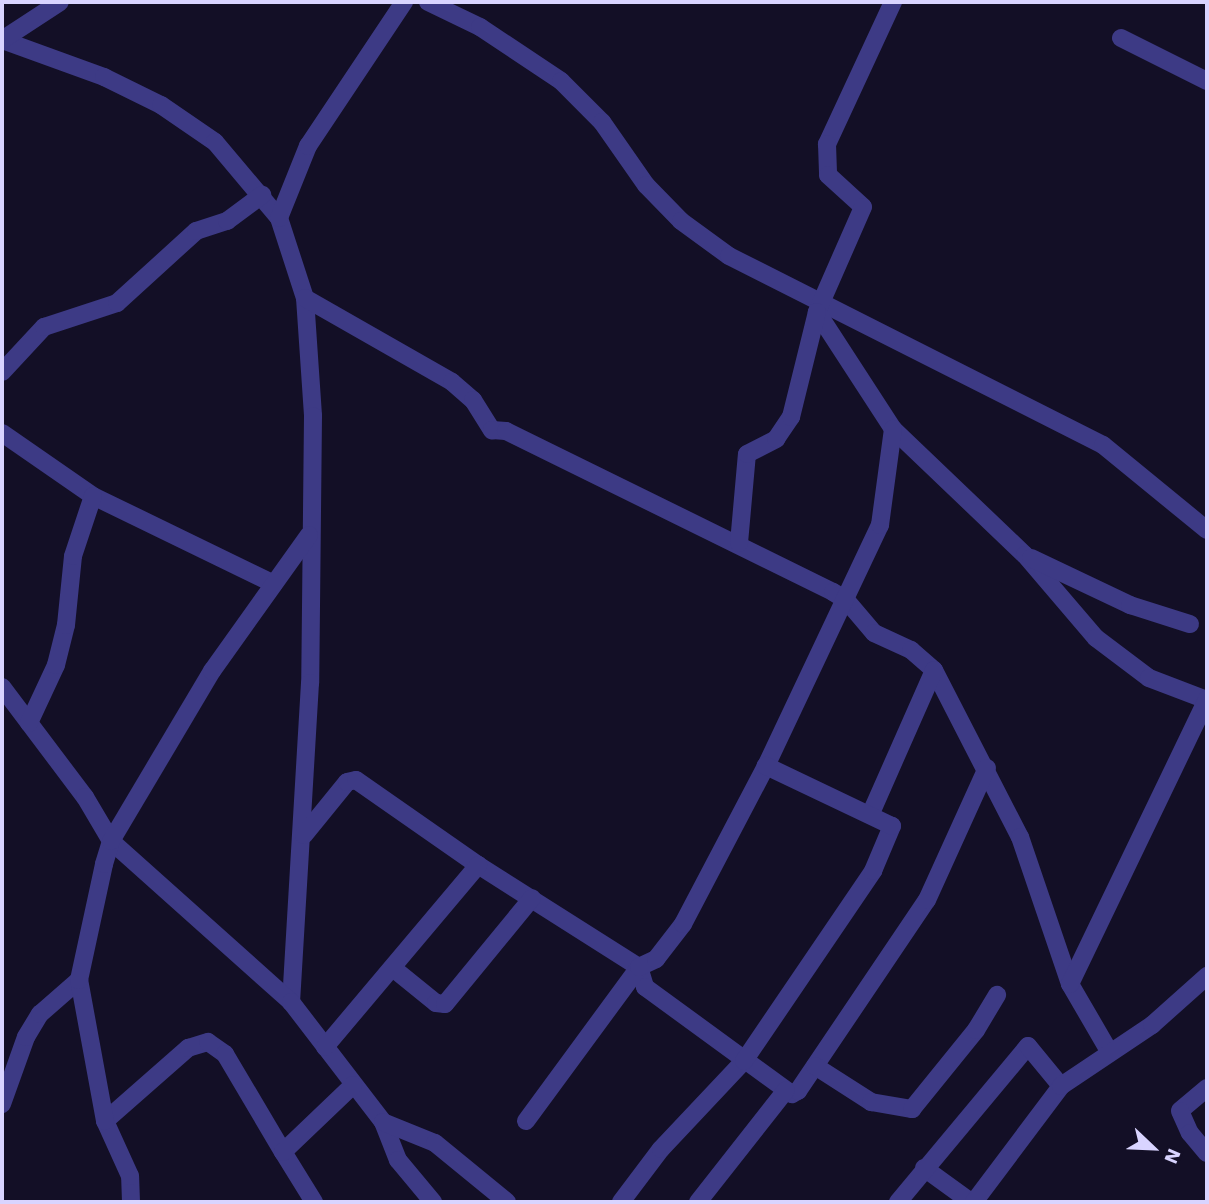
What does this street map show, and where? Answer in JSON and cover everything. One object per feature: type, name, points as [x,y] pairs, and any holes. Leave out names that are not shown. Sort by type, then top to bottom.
[{"type":"street","points":[[2,40],[60,2]]},
{"type":"street","points":[[279,218],[307,146],[404,2]]},
{"type":"street","points":[[428,2],[480,27],[561,80],[602,122],[646,185],[681,221],[729,256],[817,307],[1103,444],[1207,530]]},
{"type":"street","points":[[739,543],[747,454],[776,439],[791,417],[817,307],[863,207],[828,175],[827,144],[893,2]]},
{"type":"street","points":[[1121,38],[1207,81]]},
{"type":"street","points":[[2,40],[104,77],[189,122],[215,142],[279,218],[305,298],[313,416],[304,835],[291,1002]]},
{"type":"street","points":[[2,372],[44,327],[117,303],[196,231],[227,221],[262,195]]},
{"type":"street","points":[[305,298],[452,382],[473,400],[492,430],[506,431],[739,543],[846,600],[874,633],[911,650],[934,670],[987,768],[1020,837],[1070,984],[1109,1051]]},
{"type":"street","points":[[817,307],[893,429],[1025,555],[1096,638],[1149,678],[1207,700],[1070,984]]},
{"type":"street","points":[[526,1121],[639,967],[656,959],[683,924],[766,766],[880,524],[893,429]]},
{"type":"street","points":[[2,433],[93,496],[274,584]]},
{"type":"street","points":[[29,723],[56,665],[66,625],[73,556],[93,496]]},
{"type":"street","points":[[131,1202],[130,1176],[105,1121],[79,980],[111,841],[212,671],[309,535]]},
{"type":"street","points":[[1025,555],[1130,605],[1190,624]]},
{"type":"street","points":[[871,813],[934,670]]},
{"type":"street","points":[[2,687],[85,797],[111,841],[291,1002],[383,1122],[398,1160],[433,1202]]},
{"type":"street","points":[[621,1202],[661,1149],[744,1060],[873,872],[892,826],[871,813],[766,766]]},
{"type":"street","points":[[304,835],[347,782],[356,780],[478,865],[639,967],[645,987],[786,1090],[798,1091],[927,900],[987,768]]},
{"type":"street","points":[[325,1046],[394,969],[478,865]]},
{"type":"street","points":[[394,969],[436,1003],[445,1004],[532,898]]},
{"type":"street","points":[[924,1168],[972,1202],[1061,1086],[1152,1024],[1207,976]]},
{"type":"street","points":[[2,1104],[26,1037],[40,1014],[79,980]]},
{"type":"street","points":[[815,1066],[871,1102],[904,1111],[912,1109],[976,1030],[997,995]]},
{"type":"street","points":[[105,1121],[188,1048],[208,1042],[225,1054],[314,1202]]},
{"type":"street","points":[[898,1202],[1028,1046],[1061,1086]]},
{"type":"street","points":[[283,1152],[353,1085]]},
{"type":"street","points":[[1207,1088],[1180,1111],[1190,1133],[1207,1153]]},
{"type":"street","points":[[698,1202],[786,1090]]},
{"type":"street","points":[[383,1122],[435,1143],[507,1202]]}]
